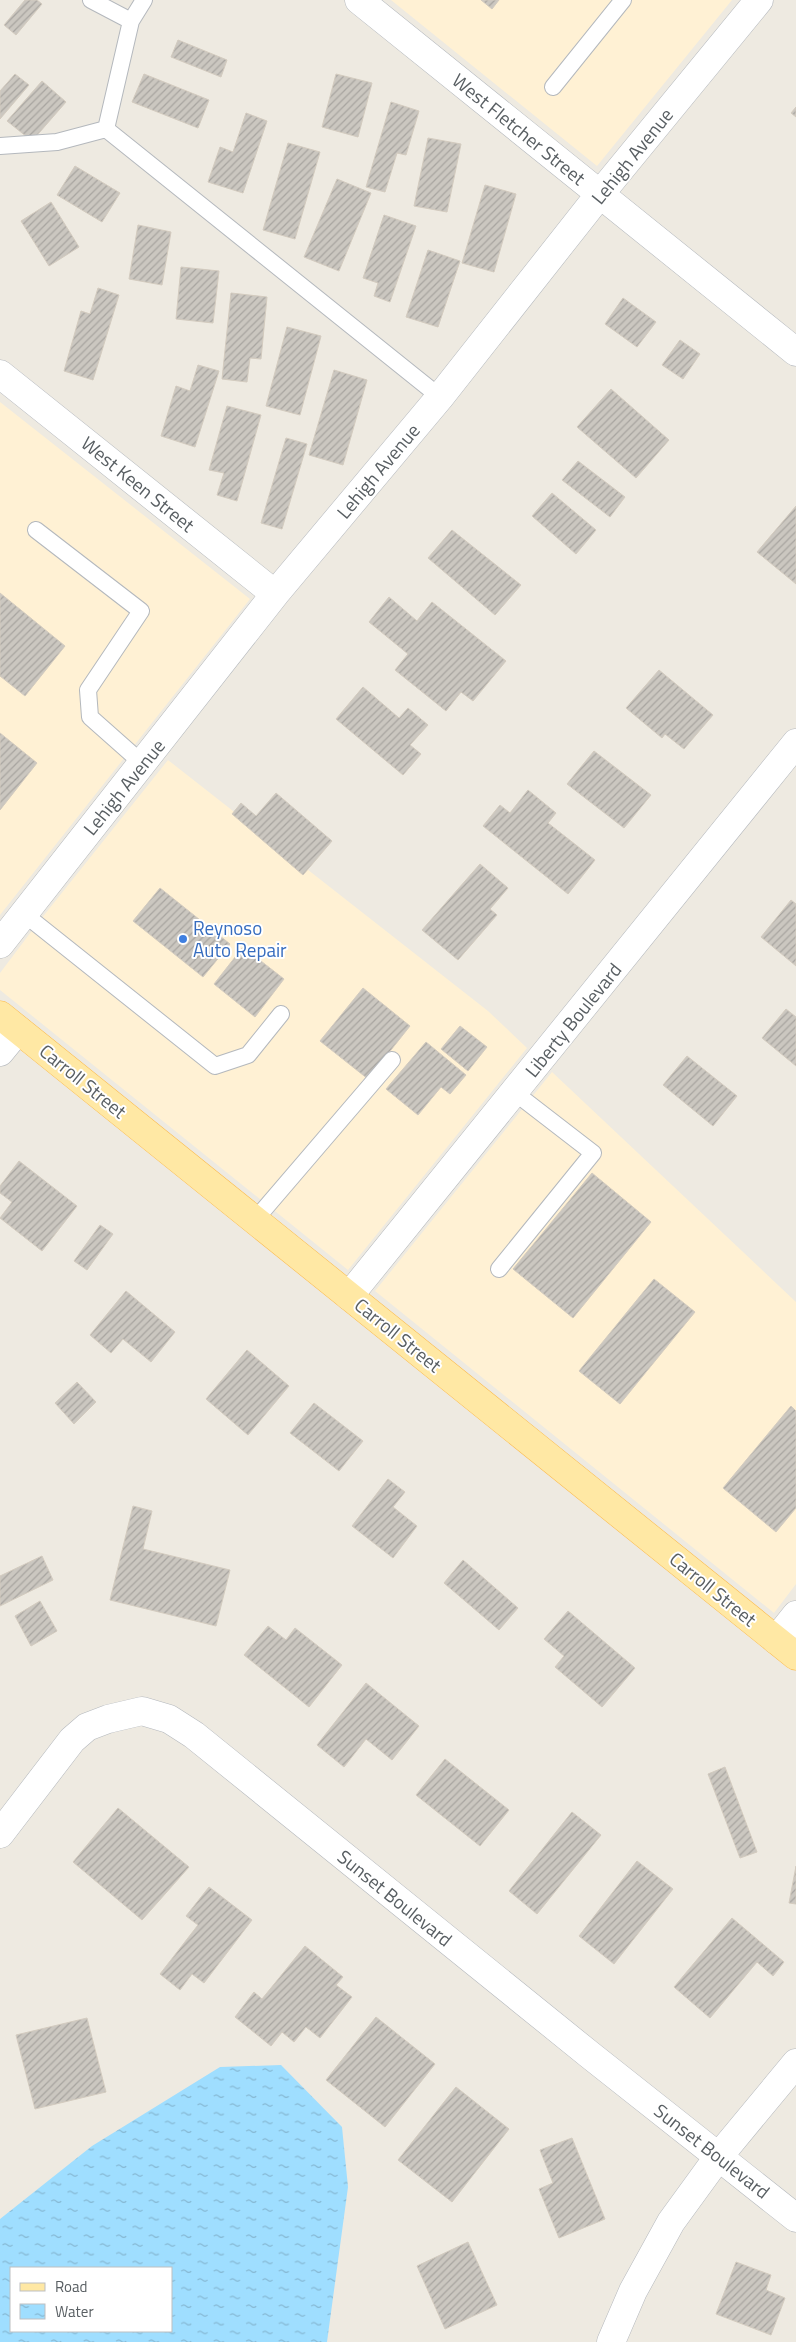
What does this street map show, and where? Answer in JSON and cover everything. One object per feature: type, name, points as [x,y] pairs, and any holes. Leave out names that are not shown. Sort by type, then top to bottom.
[{"type":"main road","name":"Carroll Street","points":[[9,1022],[786,1648]]},
{"type":"street","name":"West Fletcher Street","points":[[359,0],[796,352]]},
{"type":"street","name":"Lehigh Avenue","points":[[0,944],[275,594],[440,398],[600,194],[758,0]]},
{"type":"street","name":"West Keen Street","points":[[0,374],[275,594]]},
{"type":"street","name":"Liberty Boulevard","points":[[349,1296],[796,743]]},
{"type":"street","points":[[0,1052],[9,1022]]},
{"type":"street","points":[[786,1648],[796,1615]]},
{"type":"street","name":"Sunset Boulevard","points":[[0,1834],[72,1740],[87,1728],[108,1719],[142,1711],[169,1719],[194,1735],[590,2055],[796,2218]]},
{"type":"street","points":[[611,2342],[633,2291],[671,2222],[720,2156],[796,2063]]},
{"type":"lane","points":[[91,0],[131,21]]},
{"type":"lane","points":[[106,129],[131,21],[144,0]]},
{"type":"lane","points":[[553,87],[623,0]]},
{"type":"lane","points":[[0,146],[57,142],[106,129]]},
{"type":"lane","points":[[106,129],[440,398]]},
{"type":"lane","points":[[36,530],[141,612],[88,690],[90,717],[143,764]]},
{"type":"lane","points":[[23,913],[215,1066],[248,1056],[281,1014]]},
{"type":"lane","points":[[255,1220],[392,1060]]},
{"type":"lane","points":[[499,1270],[593,1153],[514,1092]]},
{"type":"shaded area","points":[[391,0],[732,0],[597,166]]},
{"type":"shaded area","points":[[0,402],[250,599],[0,915]]},
{"type":"shaded area","points":[[168,760],[488,1011],[527,1048],[348,1270],[0,990],[0,973]]},
{"type":"shaded area","points":[[552,1072],[796,1302],[796,1584],[774,1613],[375,1291]]},
{"type":"water","points":[[281,2065],[342,2127],[348,2187],[327,2342],[0,2342],[0,2219],[92,2146],[220,2067]]},
{"type":"building","points":[[25,0],[37,0],[42,4],[16,35],[4,25]]},
{"type":"building","points":[[481,0],[499,0],[492,9]]},
{"type":"building","points":[[178,40],[227,60],[221,77],[171,57]]},
{"type":"building","points":[[15,74],[29,85],[0,119],[0,91]]},
{"type":"building","points":[[144,74],[209,100],[198,128],[132,102]]},
{"type":"building","points":[[336,74],[372,83],[358,137],[322,127]]},
{"type":"building","points":[[42,81],[66,102],[32,141],[7,121]]},
{"type":"building","points":[[391,102],[419,111],[406,155],[397,153],[385,192],[366,187]]},
{"type":"building","points":[[796,107],[796,117],[791,113]]},
{"type":"building","points":[[246,113],[267,121],[243,193],[208,182],[220,147],[233,152]]},
{"type":"building","points":[[428,138],[461,144],[447,212],[414,206]]},
{"type":"building","points":[[288,143],[320,152],[295,239],[263,230]]},
{"type":"building","points":[[75,166],[120,193],[102,222],[57,195]]},
{"type":"building","points":[[337,179],[371,193],[339,271],[304,257]]},
{"type":"building","points":[[485,185],[516,194],[494,272],[462,263]]},
{"type":"building","points":[[51,202],[79,247],[49,266],[21,221]]},
{"type":"building","points":[[384,215],[416,226],[390,302],[374,296],[378,283],[363,278]]},
{"type":"building","points":[[138,225],[171,232],[162,285],[129,279]]},
{"type":"building","points":[[428,250],[460,261],[438,327],[406,317]]},
{"type":"building","points":[[181,267],[219,271],[213,323],[176,319]]},
{"type":"building","points":[[98,288],[119,295],[93,380],[64,371],[81,311],[90,314]]},
{"type":"building","points":[[231,293],[267,297],[261,359],[250,358],[247,382],[222,379]]},
{"type":"building","points":[[623,298],[656,322],[637,347],[605,324]]},
{"type":"building","points":[[287,327],[321,336],[300,415],[266,406]]},
{"type":"building","points":[[680,340],[700,354],[683,379],[662,365]]},
{"type":"building","points":[[198,365],[219,371],[195,447],[161,436],[176,386],[190,391]]},
{"type":"building","points":[[334,370],[367,380],[343,465],[309,455]]},
{"type":"building","points":[[611,389],[669,440],[636,478],[577,427]]},
{"type":"building","points":[[227,406],[261,415],[237,501],[217,495],[224,473],[209,470]]},
{"type":"building","points":[[286,438],[307,444],[282,529],[261,523]]},
{"type":"building","points":[[578,461],[625,497],[610,517],[562,480]]},
{"type":"building","points":[[552,493],[596,530],[576,554],[532,516]]},
{"type":"building","points":[[796,506],[796,584],[757,552]]},
{"type":"building","points":[[452,530],[521,585],[495,615],[428,558]]},
{"type":"building","points":[[0,593],[65,646],[25,696],[0,676]]},
{"type":"building","points":[[389,597],[417,621],[432,602],[506,661],[473,701],[461,692],[446,711],[395,670],[408,654],[369,622]]},
{"type":"building","points":[[659,670],[713,715],[684,749],[665,734],[662,738],[626,708]]},
{"type":"building","points":[[363,687],[399,718],[408,708],[428,725],[410,745],[421,754],[403,775],[336,719]]},
{"type":"building","points":[[0,733],[37,763],[0,810]]},
{"type":"building","points":[[594,751],[651,795],[624,828],[567,784]]},
{"type":"building","points":[[528,790],[556,813],[548,823],[595,860],[568,894],[483,826],[500,805],[510,813]]},
{"type":"building","points":[[276,793],[332,841],[303,875],[232,814],[241,803],[256,816]]},
{"type":"building","points":[[480,864],[508,888],[490,909],[497,915],[458,960],[422,930]]},
{"type":"building","points":[[160,888],[230,944],[203,977],[133,921]]},
{"type":"building","points":[[791,900],[796,904],[796,966],[761,937]]},
{"type":"building","points":[[243,947],[284,979],[255,1017],[214,984]]},
{"type":"building","points":[[363,988],[410,1026],[368,1079],[320,1041]]},
{"type":"building","points":[[786,1009],[796,1017],[796,1066],[762,1038]]},
{"type":"building","points":[[460,1026],[487,1047],[468,1071],[441,1049]]},
{"type":"building","points":[[426,1042],[466,1075],[450,1094],[441,1087],[418,1115],[386,1089]]},
{"type":"building","points":[[687,1056],[737,1096],[713,1126],[663,1085]]},
{"type":"building","points":[[19,1161],[77,1206],[42,1251],[0,1218],[12,1202],[0,1193],[0,1186]]},
{"type":"building","points":[[592,1173],[651,1222],[573,1318],[513,1269]]},
{"type":"building","points":[[100,1225],[113,1234],[87,1270],[74,1261]]},
{"type":"building","points":[[654,1279],[695,1312],[620,1404],[579,1371]]},
{"type":"building","points":[[126,1291],[175,1332],[151,1362],[123,1339],[111,1353],[90,1335]]},
{"type":"building","points":[[247,1350],[289,1386],[248,1435],[206,1399]]},
{"type":"building","points":[[77,1382],[96,1402],[74,1424],[55,1403]]},
{"type":"building","points":[[314,1403],[363,1441],[339,1471],[290,1433]]},
{"type":"building","points":[[791,1406],[796,1411],[796,1508],[776,1532],[723,1488]]},
{"type":"building","points":[[388,1479],[405,1492],[393,1507],[417,1526],[393,1558],[352,1526]]},
{"type":"building","points":[[133,1506],[152,1511],[143,1549],[230,1570],[216,1626],[110,1600]]},
{"type":"building","points":[[42,1556],[53,1580],[0,1606],[0,1576]]},
{"type":"building","points":[[463,1560],[518,1608],[499,1630],[444,1583]]},
{"type":"building","points":[[40,1601],[57,1631],[31,1646],[15,1616]]},
{"type":"building","points":[[568,1611],[635,1668],[602,1707],[555,1667],[564,1656],[544,1639]]},
{"type":"building","points":[[268,1626],[286,1640],[295,1628],[342,1665],[309,1707],[244,1655]]},
{"type":"building","points":[[366,1683],[419,1726],[392,1760],[366,1739],[344,1767],[317,1745]]},
{"type":"building","points":[[445,1759],[509,1810],[480,1846],[416,1795]]},
{"type":"building","points":[[725,1767],[757,1852],[740,1858],[708,1774]]},
{"type":"building","points":[[118,1808],[189,1867],[142,1920],[73,1862]]},
{"type":"building","points":[[572,1812],[601,1835],[537,1914],[509,1891]]},
{"type":"building","points":[[637,1861],[673,1889],[614,1964],[579,1936]]},
{"type":"building","points":[[796,1866],[796,1904],[789,1903]]},
{"type":"building","points":[[209,1887],[252,1920],[204,1983],[192,1974],[180,1990],[160,1974],[198,1925],[186,1916]]},
{"type":"building","points":[[732,1918],[784,1962],[773,1976],[757,1962],[710,2018],[674,1987]]},
{"type":"building","points":[[305,1946],[343,1977],[336,1985],[352,1997],[320,2038],[306,2027],[294,2042],[282,2032],[271,2046],[235,2017],[254,1992],[262,1999]]},
{"type":"building","points":[[376,2017],[435,2064],[385,2127],[326,2080]]},
{"type":"building","points":[[87,2018],[106,2092],[35,2109],[16,2035]]},
{"type":"building","points":[[456,2087],[509,2129],[452,2202],[398,2160]]},
{"type":"building","points":[[572,2138],[605,2219],[559,2238],[539,2189],[553,2183],[540,2150]]},
{"type":"building","points":[[468,2242],[497,2305],[445,2329],[417,2266]]},
{"type":"building","points":[[736,2262],[771,2275],[766,2290],[785,2298],[771,2335],[716,2314]]},
{"type":"place","name":"Reynoso Auto Repair","points":[[183,939]]}]
